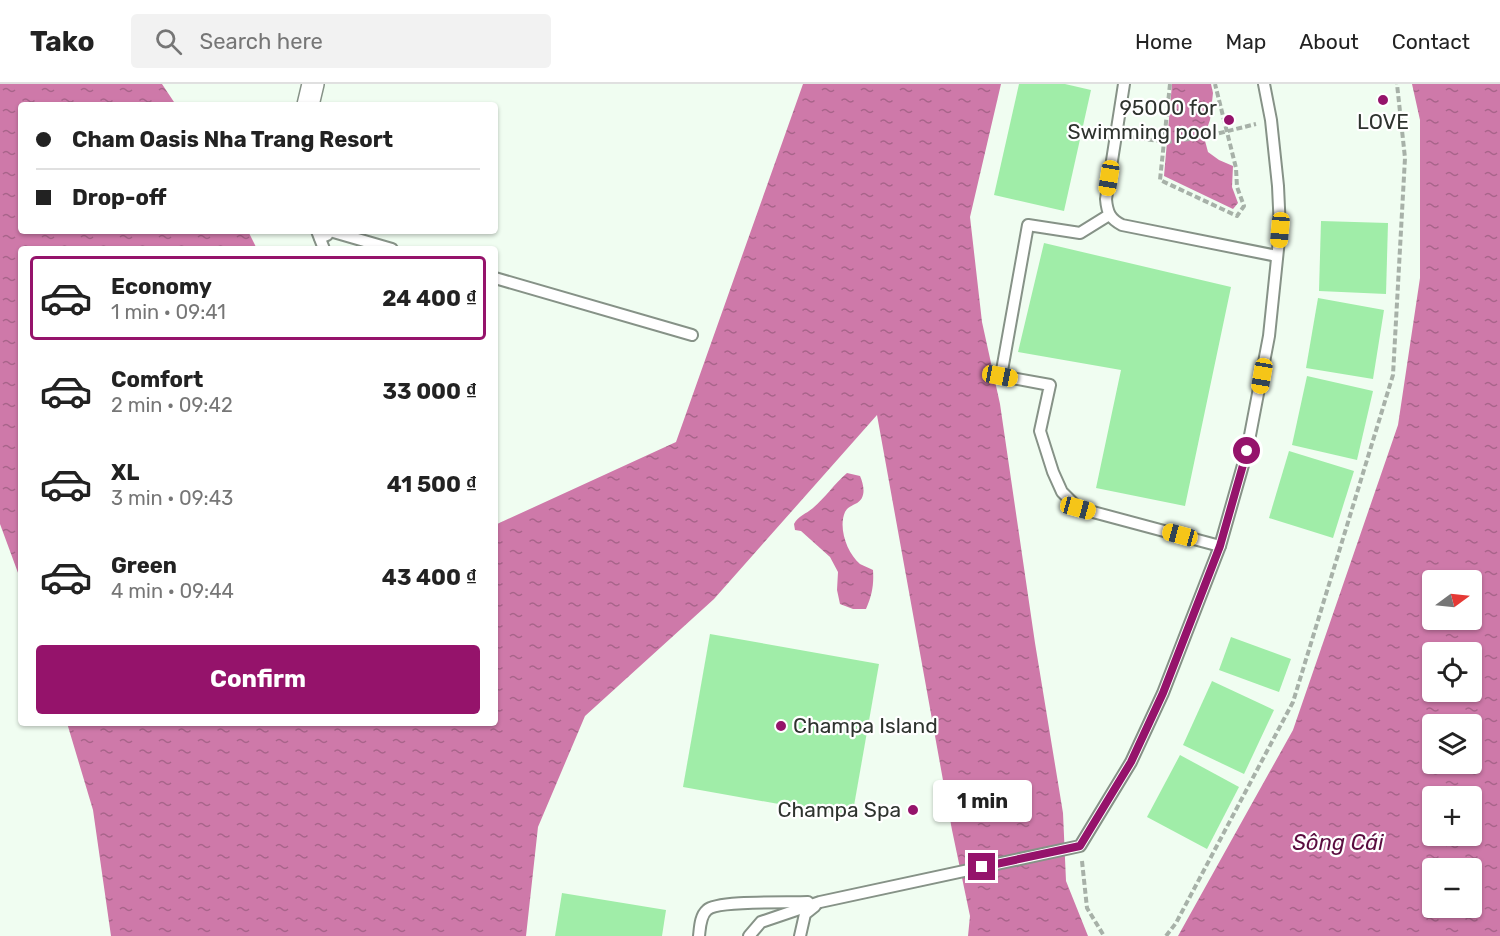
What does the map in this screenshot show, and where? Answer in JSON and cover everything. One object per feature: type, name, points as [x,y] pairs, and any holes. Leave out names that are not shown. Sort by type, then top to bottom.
[{"type":"street","points":[[309,102],[313,84]]},
{"type":"lane","points":[[1124,84],[1106,199],[1109,215],[1114,221],[1122,225],[1277,256]]},
{"type":"lane","points":[[750,936],[761,922],[820,902],[1080,846],[1107,804],[1136,752],[1163,693],[1220,546],[1247,451],[1269,336],[1280,230],[1271,120],[1264,84]]},
{"type":"lane","points":[[1109,215],[1080,233],[1028,225],[1000,376],[1050,385],[1040,431],[1062,492],[1078,508],[1220,546]]},
{"type":"lane","points":[[340,234],[382,246]]},
{"type":"lane","points":[[498,279],[692,335]]},
{"type":"lane","points":[[699,936],[703,914],[709,908],[731,904],[820,902]]},
{"type":"lane","points":[[800,936],[805,914],[820,902]]},
{"type":"path","points":[[1170,84],[1166,142],[1160,180],[1237,216],[1244,206],[1237,187],[1236,168],[1215,84]]},
{"type":"path","points":[[1166,936],[1176,923],[1293,702],[1393,375],[1405,158],[1396,84]]},
{"type":"path","points":[[1116,135],[1166,142],[1204,137],[1271,120]]},
{"type":"path","points":[[1080,846],[1087,908],[1104,936]]},
{"type":"water","points":[[0,84],[162,84],[174,102],[18,102],[18,234],[250,234],[256,246],[18,246],[18,573],[0,524]]},
{"type":"water","points":[[803,84],[1001,84],[970,217],[982,322],[1000,404],[1063,813],[1066,881],[1088,936],[968,936],[970,916],[952,830],[877,415],[714,599],[585,716],[538,827],[526,936],[111,936],[93,810],[68,726],[498,726],[498,524],[676,442]]},
{"type":"water","points":[[1172,84],[1211,84],[1213,93],[1210,120],[1204,137],[1208,152],[1233,166],[1232,187],[1238,203],[1233,209],[1164,176]]},
{"type":"water","name":"Sông Cái","points":[[1412,84],[1500,84],[1500,936],[1178,936],[1293,730],[1398,425],[1420,278],[1420,120]]},
{"type":"water","points":[[847,473],[860,476],[863,487],[863,495],[859,502],[845,512],[843,533],[855,559],[873,570],[872,590],[866,609],[853,609],[840,604],[837,590],[838,572],[830,557],[801,531],[795,530],[794,524]]},
{"type":"building","points":[[1019,84],[1065,84],[1091,90],[1064,211],[994,195]]},
{"type":"building","points":[[1321,221],[1388,223],[1386,294],[1319,291]]},
{"type":"building","points":[[1044,243],[1231,287],[1185,506],[1096,488],[1121,370],[1018,352]]},
{"type":"building","points":[[1318,298],[1384,310],[1373,379],[1306,368]]},
{"type":"building","points":[[1307,376],[1373,391],[1357,460],[1292,445]]},
{"type":"building","points":[[1289,451],[1354,471],[1333,538],[1269,518]]},
{"type":"building","name":"Champa Island","points":[[710,634],[879,664],[852,817],[683,787]]},
{"type":"building","points":[[1231,637],[1291,659],[1279,692],[1219,670]]},
{"type":"building","points":[[1212,681],[1274,710],[1244,774],[1183,745]]},
{"type":"building","points":[[1180,755],[1239,787],[1207,849],[1147,817]]},
{"type":"building","points":[[562,893],[666,910],[662,936],[555,936]]},
{"type":"place","name":"LOVE","points":[[1383,100]]},
{"type":"place","name":"95000 for Swimming pool","points":[[1229,120]]},
{"type":"place","name":"Champa Island","points":[[781,726]]},
{"type":"place","name":"Champa Spa","points":[[913,810]]},
{"type":"route","points":[[982,867],[1080,846],[1107,804],[1131,762],[1163,693],[1220,546],[1247,451]]}]
